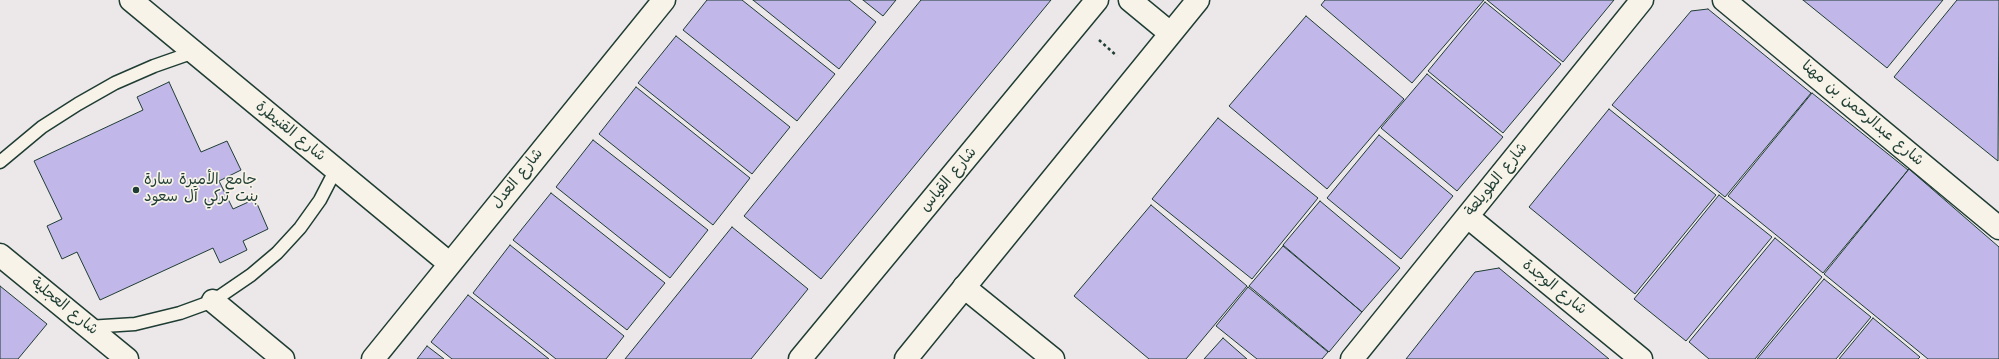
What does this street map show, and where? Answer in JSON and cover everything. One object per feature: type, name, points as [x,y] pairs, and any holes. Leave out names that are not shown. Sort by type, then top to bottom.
[{"type":"street","name":"شارع القنيطرة","points":[[131,0],[450,264]]},
{"type":"street","name":"شارع العدل","points":[[373,359],[664,0]]},
{"type":"street","name":"شارع القياس","points":[[800,359],[1097,0]]},
{"type":"street","points":[[1130,0],[1170,34]]},
{"type":"street","points":[[906,359],[1198,0]]},
{"type":"street","name":"شارع الطويلعة","points":[[1352,359],[1642,0]]},
{"type":"street","name":"شارع عبدالرحمن بن مهنا","points":[[1724,0],[1999,228]]},
{"type":"street","name":"شارع الوجدة","points":[[1468,217],[1641,359]]},
{"type":"street","name":"شارع العجلية","points":[[0,255],[127,359]]},
{"type":"street","points":[[964,287],[1053,359]]},
{"type":"street","points":[[213,301],[283,359]]},
{"type":"lane","points":[[0,162],[42,127],[78,104],[122,80],[154,66],[194,52]]},
{"type":"lane","points":[[88,327],[135,324],[180,313],[213,301],[251,275],[277,253],[300,228],[320,200],[336,169]]},
{"type":"path","points":[[1079,22],[1138,74]]},
{"type":"building","points":[[707,0],[742,0],[835,74],[797,121],[683,30]]},
{"type":"building","points":[[753,0],[849,0],[876,22],[839,69]]},
{"type":"building","points":[[863,0],[896,0],[883,16]]},
{"type":"building","points":[[921,0],[1051,0],[821,279],[744,216]]},
{"type":"building","points":[[1325,0],[1484,0],[1412,83],[1321,5]]},
{"type":"building","points":[[1487,0],[1614,0],[1563,62]]},
{"type":"building","points":[[1803,0],[1943,0],[1887,68]]},
{"type":"building","points":[[1957,0],[1999,0],[1998,161],[1894,77]]},
{"type":"building","points":[[1485,2],[1561,64],[1503,133],[1428,71]]},
{"type":"building","points":[[1708,9],[1811,93],[1725,197],[1612,105],[1691,11]]},
{"type":"building","points":[[1306,16],[1404,99],[1327,189],[1229,106]]},
{"type":"building","points":[[676,36],[790,127],[752,174],[638,83]]},
{"type":"building","points":[[1427,74],[1503,137],[1457,191],[1381,128]]},
{"type":"building","name":"جامع الأميرة سارة بنت تركي آل سعود","points":[[169,82],[201,152],[227,141],[241,170],[219,181],[233,209],[255,199],[268,229],[243,241],[247,250],[220,263],[213,248],[100,300],[77,252],[62,259],[47,226],[62,219],[34,161],[143,110],[137,97]]},
{"type":"building","points":[[636,87],[750,178],[713,225],[599,134]]},
{"type":"building","points":[[1812,93],[1908,170],[1823,273],[1728,196]]},
{"type":"building","points":[[1609,109],[1716,195],[1635,294],[1529,207]]},
{"type":"building","points":[[1218,118],[1318,198],[1252,279],[1152,199]]},
{"type":"building","points":[[1379,135],[1453,196],[1401,259],[1327,198]]},
{"type":"building","points":[[593,140],[708,230],[670,278],[556,187]]},
{"type":"building","points":[[1909,169],[1999,247],[1999,359],[1928,359],[1824,274]]},
{"type":"building","points":[[551,193],[665,283],[627,330],[513,240]]},
{"type":"building","points":[[1719,195],[1772,237],[1686,341],[1634,299]]},
{"type":"building","points":[[1320,201],[1400,268],[1362,312],[1283,245]]},
{"type":"building","points":[[1151,205],[1247,286],[1186,359],[1149,359],[1074,296]]},
{"type":"building","points":[[732,227],[808,289],[751,359],[625,359]]},
{"type":"building","points":[[1775,238],[1822,277],[1755,359],[1709,359],[1689,342]]},
{"type":"building","points":[[510,245],[624,336],[606,359],[556,359],[473,293]]},
{"type":"building","points":[[1283,246],[1362,312],[1329,352],[1249,286]]},
{"type":"building","points":[[1499,268],[1609,359],[1406,359],[1475,272]]},
{"type":"building","points":[[1824,279],[1871,317],[1836,359],[1757,359]]},
{"type":"building","points":[[0,286],[47,324],[18,359],[0,359]]},
{"type":"building","points":[[1248,287],[1328,352],[1322,359],[1257,359],[1216,326]]},
{"type":"building","points":[[468,295],[549,359],[452,359],[431,342]]},
{"type":"building","points":[[1873,318],[1920,357],[1918,359],[1839,359]]},
{"type":"building","points":[[1223,338],[1247,359],[1204,359]]},
{"type":"building","points":[[427,346],[444,359],[417,359]]},
{"type":"place","name":"جامع الأميرة سارة بنت تركي آل سعود","points":[[136,190]]}]
